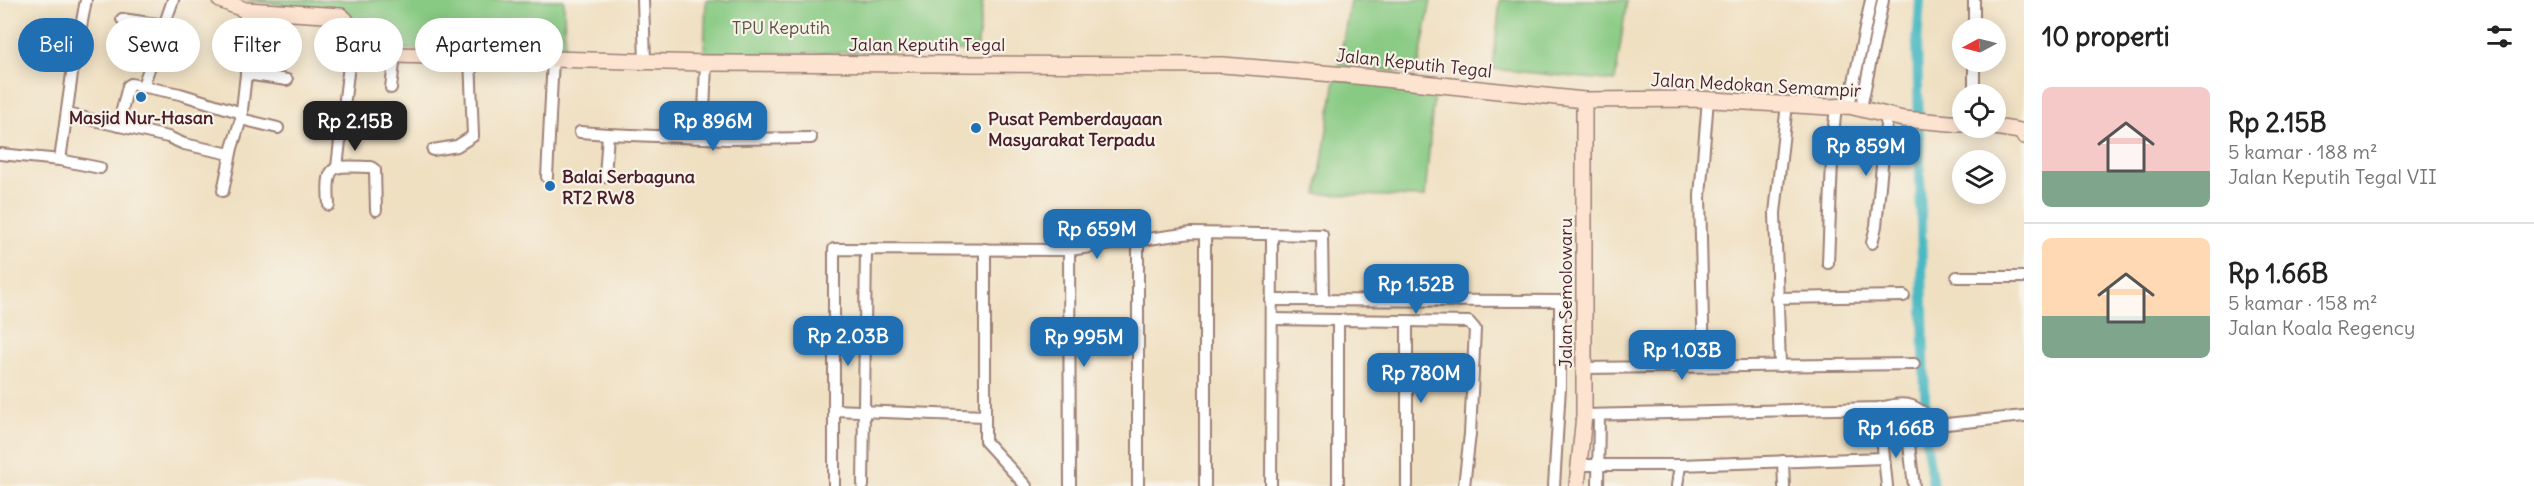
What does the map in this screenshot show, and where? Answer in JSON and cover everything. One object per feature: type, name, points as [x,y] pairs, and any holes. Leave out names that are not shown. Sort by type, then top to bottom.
[{"type":"main road","points":[[220,0],[245,10],[344,18]]},
{"type":"main road","name":"Jalan Keputih Tegal","points":[[563,58],[706,63],[1223,65],[1584,100]]},
{"type":"main road","name":"Jalan Medokan Semampir","points":[[1584,100],[1708,99],[1849,107],[1903,119],[1952,123]]},
{"type":"main road","name":"Jalan Semolowaru","points":[[1577,486],[1584,415],[1584,100]]},
{"type":"main road","points":[[2006,129],[2020,131],[2024,135]]},
{"type":"street","points":[[60,160],[86,0]]},
{"type":"street","points":[[167,18],[173,0]]},
{"type":"street","points":[[643,0],[645,62]]},
{"type":"street","points":[[1849,107],[1871,0]]},
{"type":"street","points":[[1828,263],[1833,135],[1849,107],[1883,0]]},
{"type":"street","points":[[1974,0],[1974,18]]},
{"type":"street","points":[[224,191],[230,154],[242,111],[246,74],[245,10]]},
{"type":"street","points":[[704,138],[706,63]]},
{"type":"street","points":[[143,86],[148,72]]},
{"type":"street","points":[[329,205],[327,179],[338,167],[348,72]]},
{"type":"street","points":[[391,88],[392,72]]},
{"type":"street","points":[[433,150],[457,146],[473,136],[471,72]]},
{"type":"street","points":[[547,177],[553,72]]},
{"type":"street","points":[[246,74],[287,80]]},
{"type":"street","points":[[118,126],[128,86],[143,86],[242,111],[278,128]]},
{"type":"street","points":[[1704,366],[1700,196],[1708,99]]},
{"type":"street","points":[[1780,366],[1775,213],[1787,104]]},
{"type":"street","points":[[67,114],[230,154]]},
{"type":"street","points":[[1872,243],[1876,226],[1887,115]]},
{"type":"street","points":[[580,132],[704,138],[810,138]]},
{"type":"street","points":[[605,177],[608,134]]},
{"type":"street","points":[[0,154],[60,160],[100,168]]},
{"type":"street","points":[[338,167],[374,168],[376,210]]},
{"type":"street","points":[[1205,234],[1205,486]]},
{"type":"street","points":[[834,486],[834,249],[1069,250],[1205,234],[1322,235],[1323,300]]},
{"type":"street","points":[[1271,486],[1272,235]]},
{"type":"street","points":[[1138,241],[1138,486]]},
{"type":"street","points":[[863,486],[866,249]]},
{"type":"street","points":[[985,249],[985,441],[1026,486]]},
{"type":"street","points":[[1069,250],[1070,486]]},
{"type":"street","points":[[1957,277],[2024,278]]},
{"type":"street","points":[[1776,298],[1904,296]]},
{"type":"street","points":[[1271,300],[1560,301],[1560,387],[1554,486]]},
{"type":"street","points":[[1272,320],[1469,322],[1475,328],[1470,434],[1464,486]]},
{"type":"street","points":[[1338,321],[1338,486]]},
{"type":"street","points":[[1407,322],[1407,486]]},
{"type":"street","points":[[1584,368],[1914,364]]},
{"type":"street","points":[[1584,415],[1879,408],[1899,405],[1915,407],[1935,422],[1946,424],[2024,416]]},
{"type":"street","points":[[1879,408],[1887,486]]},
{"type":"street","points":[[834,410],[984,416]]},
{"type":"street","points":[[1598,486],[1599,415]]},
{"type":"street","points":[[1907,428],[1914,486]]},
{"type":"street","points":[[1580,465],[1680,465],[1884,458]]},
{"type":"street","points":[[1783,461],[1784,486]]},
{"type":"street","points":[[1677,486],[1680,465]]},
{"type":"green space","points":[[245,0],[564,0],[565,55],[563,55],[563,18],[415,18],[415,50],[403,49],[403,18],[347,18],[342,12]]},
{"type":"green space","name":"TPU Keputih","points":[[706,0],[983,0],[977,51],[704,54]]},
{"type":"green space","points":[[1350,0],[1431,0],[1417,74],[1339,65]]},
{"type":"green space","points":[[1500,0],[1627,0],[1615,81],[1493,69]]},
{"type":"green space","points":[[1335,79],[1434,92],[1425,197],[1317,194]]},
{"type":"waterway","points":[[1920,0],[1917,43],[1926,439],[1933,486]]},
{"type":"place","name":"Masjid Nur-Hasan","points":[[141,97]]},
{"type":"place","name":"Pusat Pemberdayaan Masyarakat Terpadu","points":[[976,128]]},
{"type":"place","name":"Balai Serbaguna RT2 RW8","points":[[550,186]]}]
